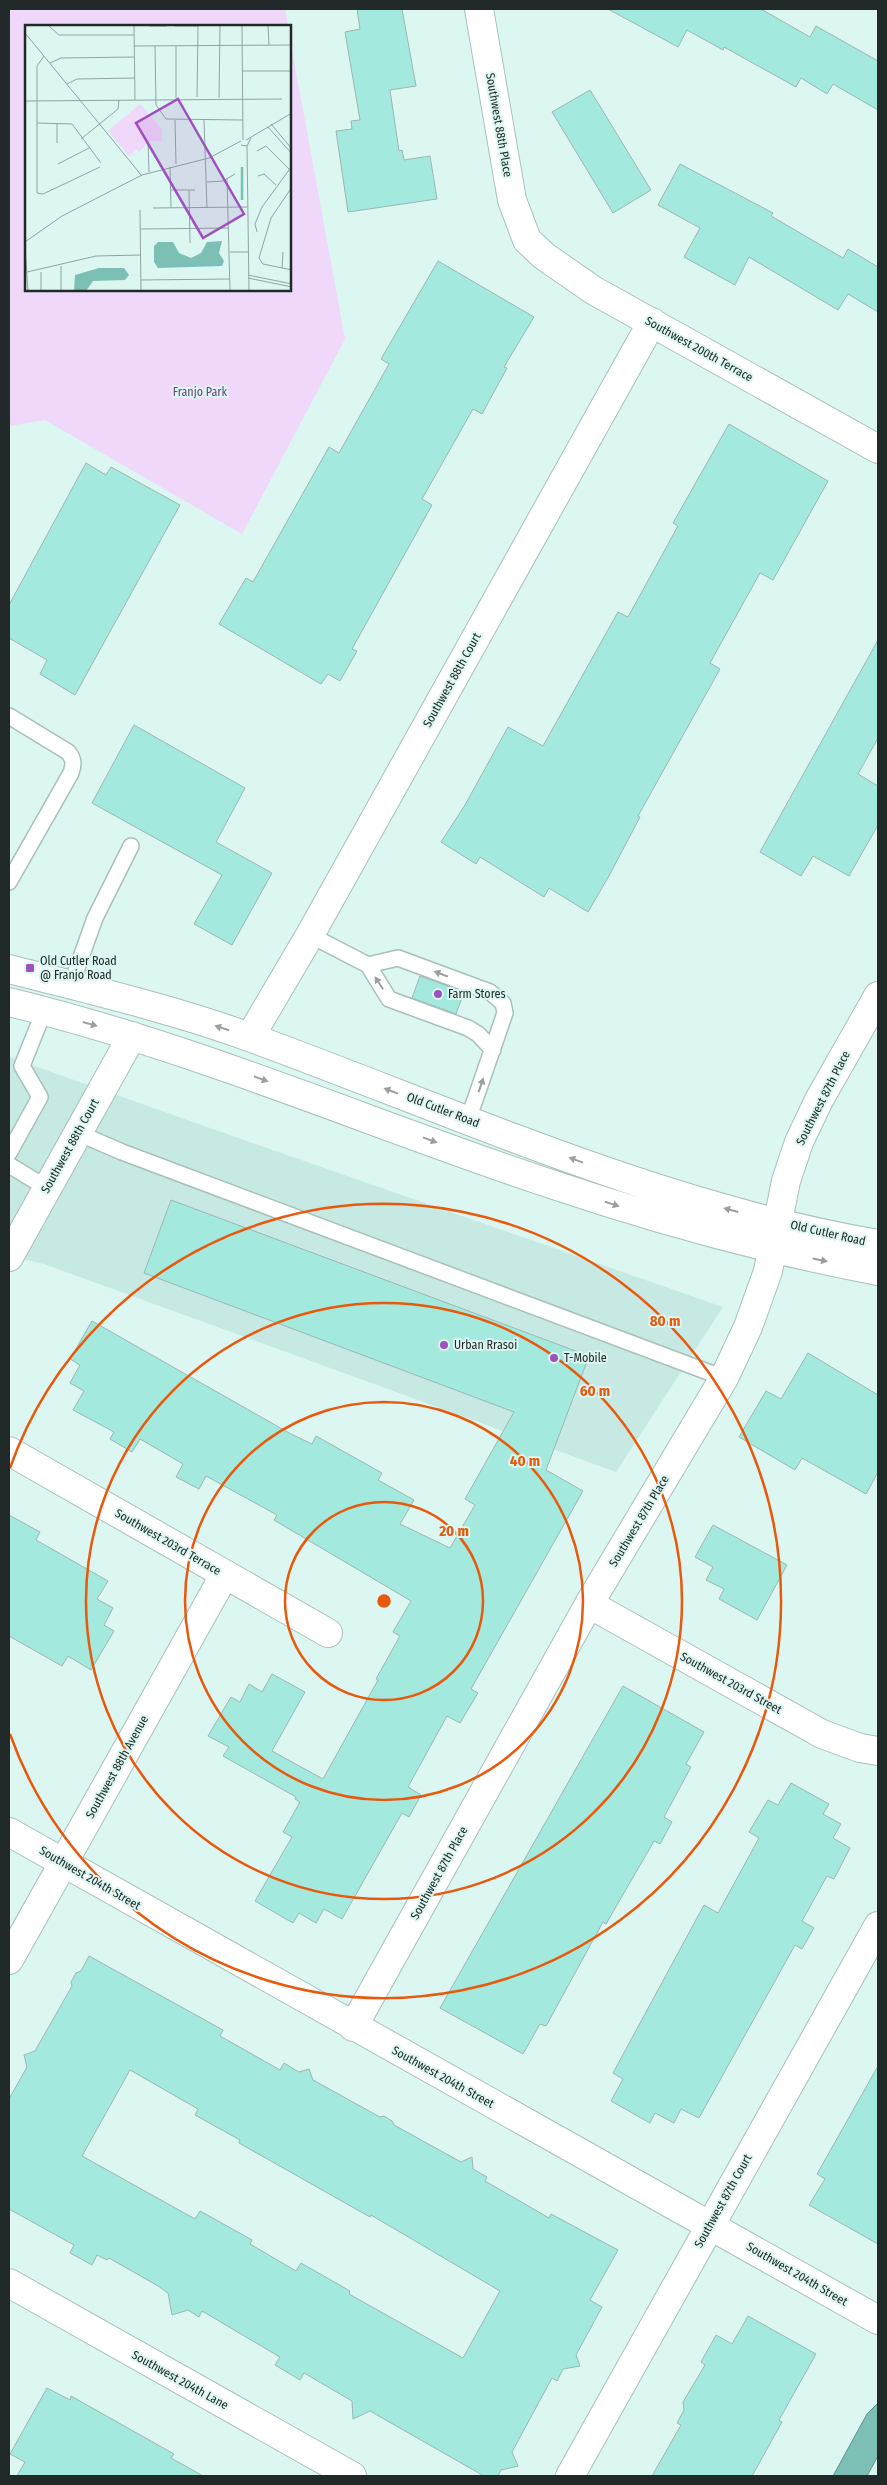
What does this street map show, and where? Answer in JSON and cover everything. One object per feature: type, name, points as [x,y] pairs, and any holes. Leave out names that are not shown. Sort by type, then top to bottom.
[{"type":"street","name":"Southwest 88th Place","points":[[479,9],[512,200],[527,240]]},
{"type":"street","name":"Southwest 200th Terrace","points":[[527,240],[567,273],[878,449]]},
{"type":"street","name":"Southwest 88th Court","points":[[250,1037],[310,935],[652,322]]},
{"type":"street","name":"Old Cutler Road","points":[[9,969],[250,1037],[468,1120],[652,1186],[832,1236],[878,1244]]},
{"type":"street","points":[[54,1013],[71,985]]},
{"type":"street","name":"Southwest 87th Place","points":[[353,2027],[589,1604],[724,1378],[764,1284],[786,1181],[799,1142],[819,1100],[878,996]]},
{"type":"street","points":[[9,1002],[54,1013],[214,1062],[548,1184],[639,1213],[773,1248],[878,1271]]},
{"type":"street","name":"Southwest 88th Court","points":[[9,1257],[132,1036]]},
{"type":"street","points":[[457,1150],[468,1120]]},
{"type":"street","name":"Southwest 203rd Terrace","points":[[9,1451],[328,1633]]},
{"type":"street","name":"Southwest 88th Avenue","points":[[9,1960],[225,1574]]},
{"type":"street","name":"Southwest 203rd Street","points":[[589,1604],[822,1734],[860,1748],[878,1751]]},
{"type":"street","name":"Southwest 204th Street","points":[[9,1832],[353,2027],[710,2224],[878,2320]]},
{"type":"street","name":"Southwest 87th Court","points":[[570,2476],[878,1926]]},
{"type":"street","name":"Southwest 204th Lane","points":[[9,2283],[352,2476]]},
{"type":"lane","points":[[9,716],[68,752],[73,758],[74,764],[71,773],[9,882]]},
{"type":"lane","points":[[71,985],[95,918],[131,846]]},
{"type":"lane","points":[[310,935],[368,966],[389,999],[468,1028],[478,1034],[494,1050]]},
{"type":"lane","points":[[368,966],[398,958],[497,996],[503,1003],[505,1013],[494,1050],[468,1120]]},
{"type":"lane","points":[[9,1153],[40,1096],[22,1066],[54,1013]]},
{"type":"lane","points":[[78,1133],[122,1152],[724,1378]]},
{"type":"lane","points":[[9,1165],[48,1188]]},
{"type":"shaded area","points":[[9,1057],[723,1307],[616,1472],[44,1264],[9,1256]]},
{"type":"green space","name":"Franjo Park","points":[[9,9],[285,9],[288,25],[25,25],[25,291],[291,291],[291,44],[345,339],[242,534],[45,420],[9,426]]},
{"type":"water","points":[[878,2403],[878,2456],[867,2476],[833,2476],[867,2414]]},
{"type":"building","points":[[357,9],[402,9],[416,86],[390,90],[399,151],[402,150],[404,160],[430,156],[437,199],[348,212],[336,131],[352,129],[351,121],[360,120],[345,32],[360,29]]},
{"type":"building","points":[[608,9],[761,9],[810,37],[816,26],[878,61],[878,110],[833,84],[827,94],[801,78],[796,87],[724,47],[723,50],[687,30],[678,47]]},
{"type":"building","points":[[590,90],[651,190],[613,213],[552,112]]},
{"type":"building","points":[[680,164],[773,213],[771,216],[843,258],[848,249],[878,267],[878,312],[848,294],[838,310],[749,257],[735,285],[684,257],[700,228],[658,205]]},
{"type":"building","points":[[438,261],[534,317],[504,367],[507,368],[482,414],[473,409],[422,499],[432,505],[352,649],[357,651],[340,681],[328,674],[321,684],[219,624],[246,578],[253,582],[329,447],[339,453],[389,364],[381,359]]},
{"type":"building","points":[[729,424],[828,481],[773,580],[760,573],[710,663],[720,669],[638,816],[640,817],[588,912],[549,888],[544,897],[480,857],[476,864],[441,842],[465,805],[508,727],[543,746],[618,612],[628,617],[678,526],[673,523]]},
{"type":"building","points":[[86,463],[106,475],[111,467],[180,505],[75,695],[40,674],[47,660],[9,638],[9,605]]},
{"type":"building","points":[[878,640],[878,738],[858,774],[878,786],[878,825],[849,876],[813,856],[801,876],[760,852]]},
{"type":"building","points":[[134,725],[245,788],[216,842],[272,873],[232,945],[194,924],[222,875],[92,803]]},
{"type":"building","points":[[420,976],[464,992],[456,1014],[412,998]]},
{"type":"building","points":[[171,1200],[589,1356],[546,1470],[583,1491],[471,1689],[478,1693],[460,1723],[447,1716],[408,1787],[421,1795],[409,1817],[402,1813],[342,1919],[324,1909],[316,1923],[299,1913],[293,1923],[255,1901],[292,1837],[283,1832],[300,1802],[295,1799],[296,1797],[223,1756],[229,1747],[208,1736],[231,1697],[240,1702],[249,1684],[262,1692],[272,1674],[305,1692],[272,1751],[323,1779],[400,1636],[393,1632],[411,1601],[274,1520],[277,1515],[206,1476],[199,1489],[176,1477],[183,1464],[140,1439],[132,1452],[110,1439],[114,1432],[73,1410],[84,1391],[70,1383],[80,1365],[70,1359],[92,1321],[291,1434],[312,1444],[316,1436],[382,1473],[378,1480],[414,1500],[400,1524],[450,1548],[475,1505],[465,1499],[514,1412],[144,1273]]},
{"type":"building","points":[[808,1353],[878,1395],[878,1472],[866,1494],[802,1458],[795,1470],[739,1437],[766,1391],[781,1399]]},
{"type":"building","points":[[9,1515],[40,1532],[36,1540],[108,1581],[97,1599],[113,1608],[104,1625],[114,1631],[91,1670],[68,1656],[62,1666],[9,1636]]},
{"type":"building","points":[[713,1525],[787,1565],[757,1620],[719,1599],[724,1589],[706,1580],[713,1567],[695,1557]]},
{"type":"building","points":[[623,1686],[704,1732],[686,1764],[691,1767],[664,1817],[672,1822],[660,1844],[654,1841],[606,1924],[603,1922],[546,2026],[540,2024],[523,2054],[440,2008]]},
{"type":"building","points":[[791,1783],[829,1804],[823,1814],[841,1824],[833,1838],[850,1848],[834,1879],[827,1876],[802,1921],[814,1928],[802,1949],[795,1945],[699,2118],[681,2109],[674,2123],[655,2113],[650,2123],[611,2101],[623,2079],[613,2073],[704,1905],[718,1913],[759,1838],[749,1832],[768,1800],[778,1805]]},
{"type":"building","points":[[89,1956],[223,2030],[220,2036],[280,2070],[284,2063],[299,2072],[309,2069],[313,2080],[380,2117],[384,2116],[392,2121],[394,2125],[461,2162],[472,2157],[473,2169],[487,2177],[485,2181],[549,2218],[551,2214],[618,2250],[590,2300],[602,2307],[576,2355],[580,2366],[563,2369],[557,2381],[552,2378],[512,2452],[518,2466],[501,2470],[498,2476],[484,2476],[370,2411],[353,2419],[352,2401],[304,2373],[300,2380],[275,2365],[280,2357],[202,2311],[199,2317],[188,2310],[172,2315],[168,2293],[158,2286],[109,2258],[107,2260],[97,2255],[92,2265],[70,2253],[74,2245],[9,2209],[9,2099],[27,2067],[24,2055],[35,2051],[72,1986],[71,1982],[76,1973],[81,1971]],"holes":[[[130,2070],[198,2109],[195,2115],[240,2140],[239,2143],[370,2217],[371,2215],[500,2291],[463,2358],[349,2294],[350,2291],[301,2263],[296,2271],[250,2244],[252,2240],[200,2211],[195,2219],[82,2156]]]},
{"type":"building","points":[[878,2066],[878,2244],[809,2205],[825,2179],[817,2174]]},
{"type":"building","points":[[748,2316],[816,2354],[779,2420],[782,2422],[752,2476],[652,2476],[681,2425],[677,2423],[684,2410],[683,2402],[705,2365],[701,2362],[716,2335],[732,2344]]},
{"type":"building","points":[[47,2388],[70,2400],[71,2396],[174,2454],[171,2458],[203,2476],[17,2476],[25,2462],[10,2454]]},
{"type":"place","name":"Old Cutler Road @ Franjo Road","points":[[30,968]]},
{"type":"place","name":"Farm Stores","points":[[438,994]]},
{"type":"place","name":"Urban Rrasoi","points":[[444,1345]]},
{"type":"place","name":"T-Mobile","points":[[554,1358]]}]
